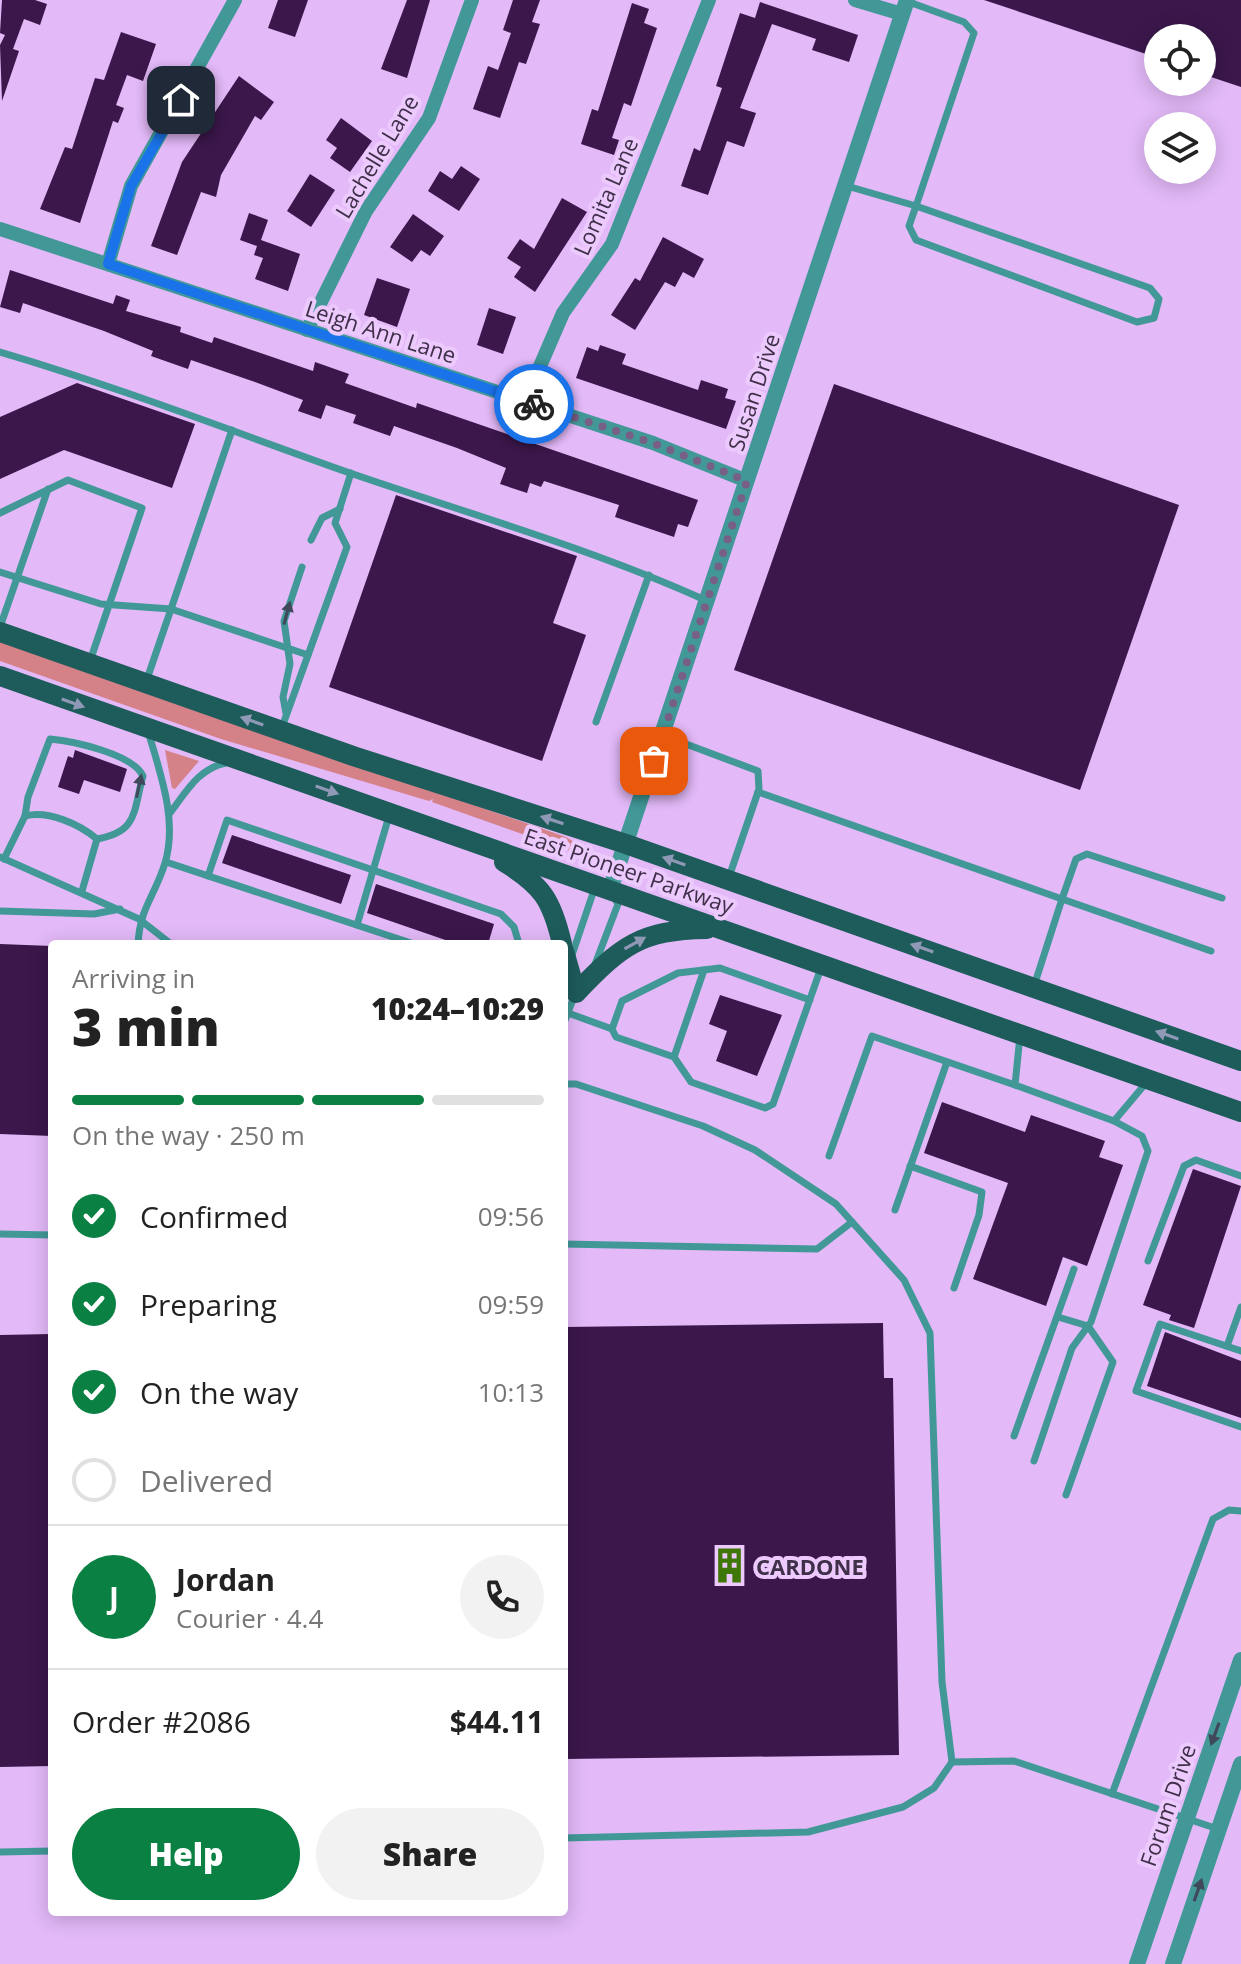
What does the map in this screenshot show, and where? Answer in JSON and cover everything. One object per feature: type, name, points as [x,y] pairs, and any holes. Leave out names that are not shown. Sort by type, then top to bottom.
[{"type":"main road","name":"East Pioneer Parkway","points":[[0,629],[145,683],[283,723],[1241,1061]]},
{"type":"main road","name":"East Pioneer Parkway","points":[[0,676],[1241,1112]]},
{"type":"main road","points":[[455,834],[534,880],[556,919],[561,940]]},
{"type":"main road","points":[[576,993],[606,961],[640,938],[678,930],[723,929]]},
{"type":"main road","points":[[568,965],[576,993]]},
{"type":"street","points":[[108,264],[131,186],[142,163],[194,78],[235,0]]},
{"type":"street","name":"Lachelle Lane","points":[[307,330],[366,211],[429,118],[472,0]]},
{"type":"street","name":"Lomita Lane","points":[[525,401],[563,313],[612,244],[709,0]]},
{"type":"street","points":[[855,0],[905,5]]},
{"type":"street","name":"Susan Drive","points":[[610,890],[905,5]]},
{"type":"street","name":"Leigh Ann Lane","points":[[0,229],[653,443],[747,481]]},
{"type":"street","name":"Forum Drive","points":[[1137,1964],[1241,1660]]},
{"type":"street","points":[[1173,1964],[1241,1764]]},
{"type":"lane","points":[[845,185],[916,206],[1150,288],[1159,299],[1158,309],[1154,318],[1137,322],[916,240],[909,226],[916,206],[974,33],[964,22],[905,5]]},
{"type":"lane","points":[[0,352],[82,376],[351,473],[649,575],[707,600]]},
{"type":"lane","points":[[145,683],[232,430]]},
{"type":"lane","points":[[283,723],[347,547],[335,523],[351,473]]},
{"type":"lane","points":[[0,513],[68,480],[142,508],[89,664]]},
{"type":"lane","points":[[0,629],[48,489]]},
{"type":"lane","points":[[311,540],[322,518],[340,509]]},
{"type":"lane","points":[[283,723],[283,697],[290,664],[284,621],[302,567]]},
{"type":"lane","points":[[0,572],[108,604],[171,609],[308,655]]},
{"type":"lane","points":[[596,722],[649,575]]},
{"type":"lane","points":[[138,940],[139,919],[166,862],[170,813],[147,729]]},
{"type":"lane","points":[[662,735],[758,771],[758,792],[728,880]]},
{"type":"lane","points":[[25,816],[39,812],[85,830],[97,839],[121,835],[128,827],[143,776],[139,767],[128,760],[50,739],[28,797],[25,816],[2,858],[120,909],[166,940]]},
{"type":"lane","points":[[170,813],[197,778],[214,765],[238,760]]},
{"type":"lane","points":[[758,792],[1211,951]]},
{"type":"lane","points":[[357,925],[390,811]]},
{"type":"lane","points":[[208,876],[227,820],[501,914],[514,927],[518,940]]},
{"type":"lane","points":[[82,891],[97,839]]},
{"type":"lane","points":[[1034,988],[1076,859],[1087,854],[1222,898]]},
{"type":"lane","points":[[166,862],[402,940]]},
{"type":"lane","points":[[576,993],[571,957],[593,893],[610,890],[618,904],[593,968],[576,993],[568,1013],[612,1029],[616,1037],[674,1057],[691,1082],[765,1108],[773,1104],[823,963]]},
{"type":"lane","points":[[0,911],[94,914],[120,909]]},
{"type":"lane","points":[[612,1029],[622,1001],[678,973],[720,968],[810,1000]]},
{"type":"lane","points":[[674,1057],[704,970]]},
{"type":"lane","points":[[1015,1085],[1021,1034]]},
{"type":"lane","points":[[829,1156],[872,1036],[1114,1121],[1142,1136],[1148,1151],[1088,1326],[1072,1348],[1034,1461]]},
{"type":"lane","points":[[895,1210],[947,1062]]},
{"type":"lane","points":[[1114,1121],[1148,1080]]},
{"type":"lane","points":[[568,1084],[703,1126],[755,1150],[836,1204],[904,1280],[930,1333],[942,1682],[952,1762],[934,1788],[903,1807],[808,1832],[568,1838]]},
{"type":"lane","points":[[1148,1261],[1184,1166],[1196,1160],[1241,1176]]},
{"type":"lane","points":[[910,1166],[982,1192],[979,1215],[954,1288]]},
{"type":"lane","points":[[568,1244],[817,1249],[852,1222]]},
{"type":"lane","points":[[0,1234],[48,1235]]},
{"type":"lane","points":[[1014,1436],[1074,1269]]},
{"type":"lane","points":[[1227,1346],[1241,1307]]},
{"type":"lane","points":[[1058,1317],[1088,1326],[1113,1362],[1066,1495]]},
{"type":"lane","points":[[1241,1351],[1160,1324],[1136,1391],[1241,1427]]},
{"type":"lane","points":[[1112,1794],[1213,1519],[1220,1513],[1241,1511]]},
{"type":"lane","points":[[952,1762],[1014,1761],[1218,1829]]},
{"type":"lane","points":[[0,1852],[48,1851]]},
{"type":"shaded area","points":[[0,640],[566,837],[588,851],[570,851],[432,802],[433,799],[429,801],[221,739],[0,661]]},
{"type":"shaded area","points":[[165,750],[199,761],[175,789],[172,788]]},
{"type":"building","points":[[2,0],[35,0],[47,4],[40,25],[24,19],[13,49],[19,51],[2,101],[0,45],[5,35],[0,33]]},
{"type":"building","points":[[278,0],[308,0],[295,37],[268,28]]},
{"type":"building","points":[[407,0],[430,0],[407,78],[381,69]]},
{"type":"building","points":[[513,0],[540,0],[532,22],[540,24],[526,64],[519,62],[500,118],[473,109],[488,66],[498,70],[511,33],[503,30]]},
{"type":"building","points":[[984,0],[1241,0],[1241,87],[1216,79],[1216,24],[1144,24],[1144,53]]},
{"type":"building","points":[[760,2],[858,35],[849,62],[812,50],[816,39],[772,24],[740,108],[756,113],[744,147],[727,141],[708,195],[681,186],[694,148],[700,151],[722,88],[716,86],[740,13],[755,18]]},
{"type":"building","points":[[632,3],[649,9],[644,23],[657,28],[631,106],[624,103],[612,138],[619,140],[614,155],[581,144],[592,109],[598,111]]},
{"type":"building","points":[[121,32],[156,44],[143,81],[127,75],[116,105],[124,108],[118,123],[113,121],[80,223],[40,209],[65,147],[72,149],[95,78],[104,80]]},
{"type":"building","points":[[239,76],[274,102],[261,120],[255,116],[221,175],[216,197],[201,192],[177,255],[151,246],[182,162]]},
{"type":"building","points":[[341,118],[372,141],[350,172],[330,158],[337,148],[326,140]]},
{"type":"building","points":[[461,166],[480,179],[459,211],[428,191],[440,171],[452,179]]},
{"type":"building","points":[[310,174],[335,190],[311,227],[287,211]]},
{"type":"building","points":[[562,198],[587,212],[535,292],[514,277],[521,267],[507,258],[520,239],[534,249]]},
{"type":"building","points":[[249,213],[268,220],[261,240],[300,254],[288,291],[255,279],[263,258],[254,255],[257,246],[240,240]]},
{"type":"building","points":[[413,214],[444,236],[430,256],[421,250],[412,262],[390,247]]},
{"type":"building","points":[[663,237],[704,259],[694,278],[683,272],[675,287],[665,282],[635,330],[611,315],[635,278],[640,281]]},
{"type":"building","points":[[10,270],[113,304],[116,295],[130,300],[126,311],[181,327],[180,332],[212,343],[214,337],[313,371],[315,362],[349,374],[345,383],[416,408],[417,403],[698,500],[688,527],[678,524],[674,537],[615,517],[619,505],[544,481],[541,487],[530,483],[527,493],[500,484],[506,468],[457,448],[394,426],[390,436],[353,423],[356,415],[326,405],[321,419],[298,411],[303,400],[255,382],[191,360],[188,369],[151,356],[153,351],[104,331],[23,303],[20,313],[0,307]]},
{"type":"building","points":[[377,278],[410,289],[397,327],[364,315]]},
{"type":"building","points":[[489,308],[516,317],[503,354],[477,345]]},
{"type":"building","points":[[600,345],[626,354],[622,364],[698,390],[701,380],[728,389],[725,398],[736,401],[726,429],[576,378],[587,347],[598,351]]},
{"type":"building","points":[[77,383],[195,424],[172,488],[64,450],[0,479],[0,417]]},
{"type":"building","points":[[834,384],[1179,505],[1080,790],[734,670]]},
{"type":"building","points":[[396,495],[577,556],[553,623],[586,635],[542,761],[329,687]]},
{"type":"building","points":[[75,750],[127,769],[120,792],[84,780],[79,794],[58,787],[68,756],[73,758]]},
{"type":"building","points":[[232,835],[351,875],[341,904],[222,863]]},
{"type":"building","points":[[376,884],[494,924],[489,940],[445,940],[367,913]]},
{"type":"building","points":[[0,944],[48,946],[48,1136],[0,1134]]},
{"type":"building","points":[[720,995],[782,1015],[757,1076],[716,1061],[727,1031],[709,1024]]},
{"type":"building","points":[[942,1102],[1025,1132],[1031,1115],[1105,1141],[1099,1157],[1123,1165],[1087,1266],[1063,1257],[1046,1306],[973,1279],[1008,1183],[924,1153]]},
{"type":"building","points":[[1193,1169],[1241,1186],[1194,1328],[1169,1320],[1171,1315],[1143,1305]]},
{"type":"building","name":"CARDONE","points":[[883,1323],[884,1378],[893,1378],[899,1755],[568,1759],[568,1327]]},
{"type":"building","points":[[1165,1332],[1241,1361],[1241,1418],[1147,1386]]},
{"type":"building","points":[[48,1334],[48,1766],[0,1767],[0,1335]]},
{"type":"way so far","points":[[534,404],[653,443],[747,481],[654,761]]},
{"type":"place","name":"CARDONE","points":[[730,1566]]},
{"type":"route","points":[[181,100],[131,186],[108,264],[534,404]]}]
